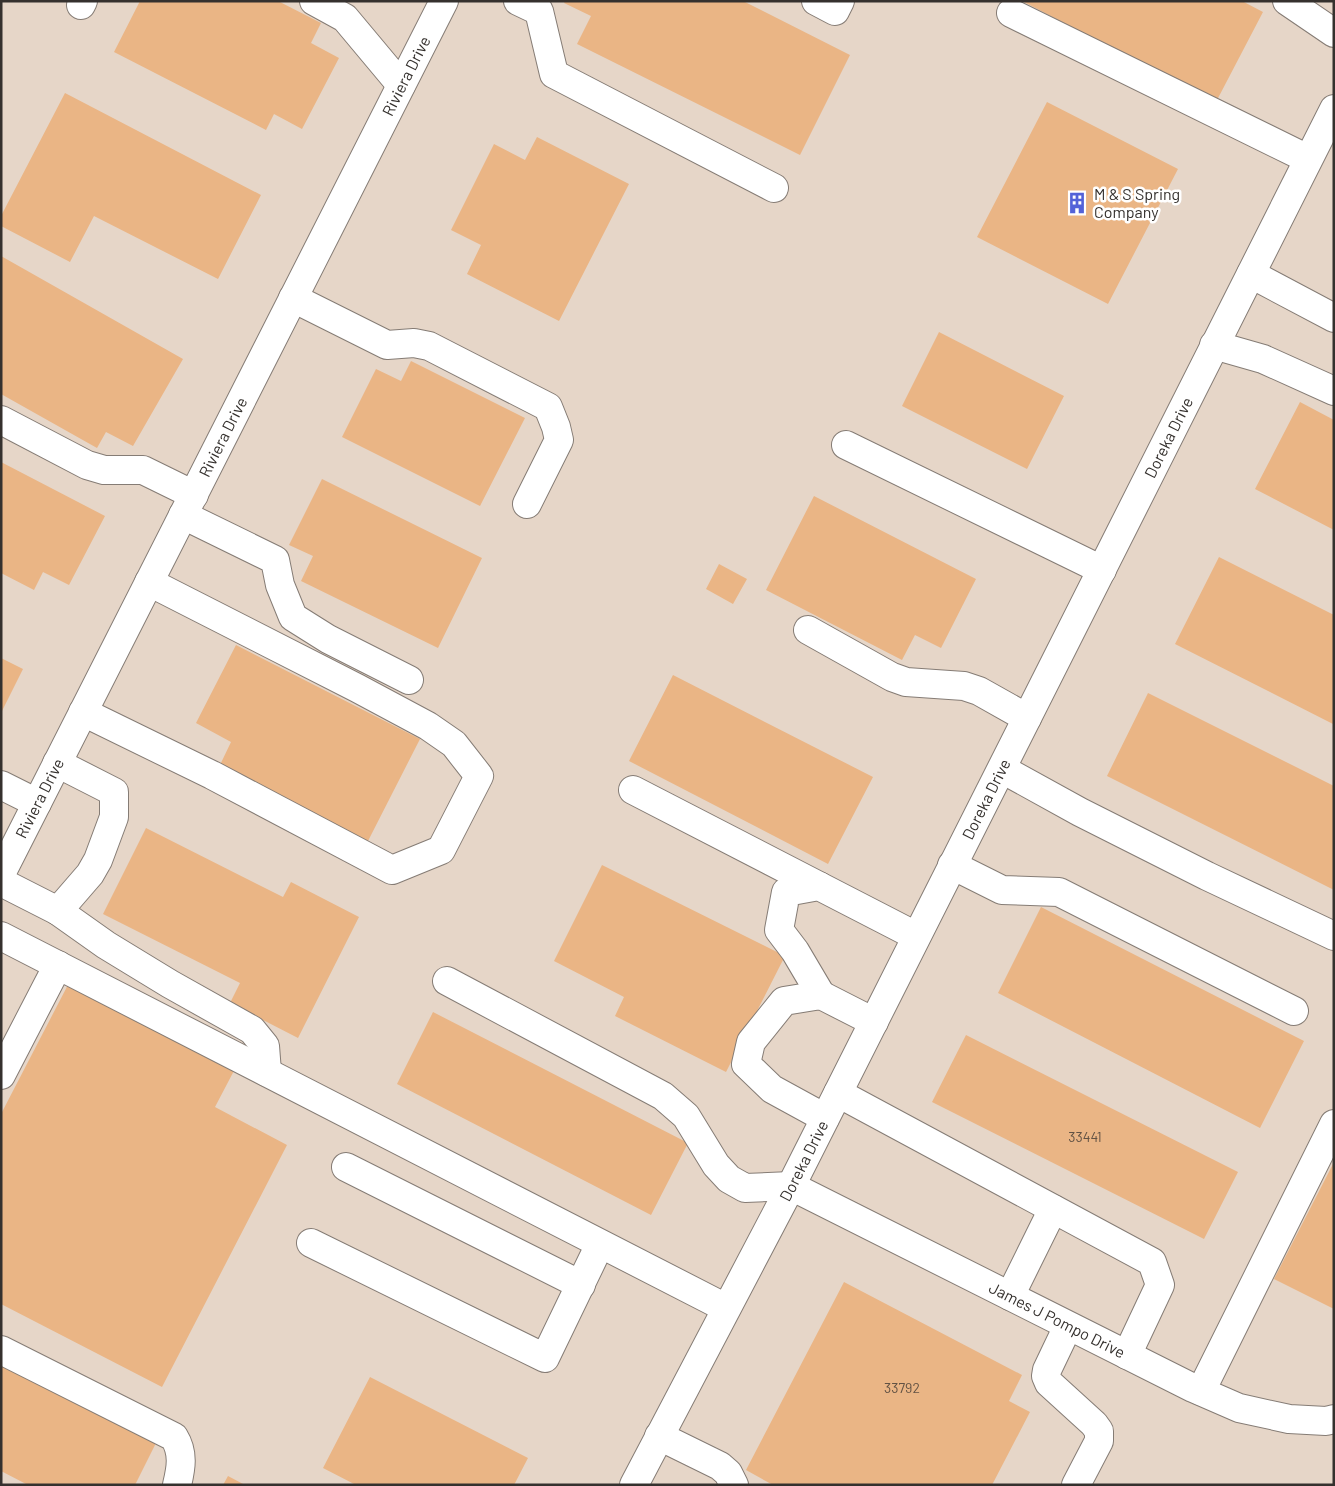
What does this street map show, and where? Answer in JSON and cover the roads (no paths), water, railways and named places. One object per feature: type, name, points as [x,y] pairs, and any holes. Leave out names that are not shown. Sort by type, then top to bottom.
[{"type":"street","points":[[314,1],[345,18],[401,85]]},
{"type":"street","name":"Riviera Drive","points":[[1,874],[444,1]]},
{"type":"street","points":[[518,1],[539,11],[554,74],[774,188]]},
{"type":"street","points":[[816,1],[835,11],[840,1]]},
{"type":"street","points":[[1287,1],[1334,33]]},
{"type":"street","points":[[1012,13],[1319,155]]},
{"type":"street","name":"Doreka Drive","points":[[634,1485],[791,1186],[1250,274],[1319,155],[1334,109]]},
{"type":"street","points":[[1250,274],[1334,318]]},
{"type":"street","points":[[293,298],[387,346],[414,343],[429,346],[548,408],[559,440],[527,504]]},
{"type":"street","points":[[1214,345],[1263,359],[1334,392]]},
{"type":"street","points":[[1,420],[87,465],[104,470],[143,470],[188,505],[275,560],[280,585],[293,616],[328,639],[409,680]]},
{"type":"street","points":[[846,445],[1102,570]]},
{"type":"street","points":[[83,712],[212,775],[392,870],[440,850],[479,776],[454,744],[428,726],[149,582]]},
{"type":"street","points":[[808,630],[906,682],[964,686],[979,691],[1028,718]]},
{"type":"street","points":[[57,763],[114,792],[114,817],[98,860],[90,874],[58,911]]},
{"type":"street","points":[[1002,769],[1080,812],[1206,876],[1334,936]]},
{"type":"street","points":[[1,785],[37,803]]},
{"type":"street","points":[[633,790],[916,936]]},
{"type":"street","points":[[952,865],[1002,890],[1059,892],[1294,1011]]},
{"type":"street","points":[[1,882],[58,911],[106,945],[170,984],[252,1030],[265,1046],[267,1072]]},
{"type":"street","points":[[820,886],[786,892],[779,930],[795,951],[820,995],[874,1022]]},
{"type":"street","points":[[1,936],[726,1308]]},
{"type":"street","points":[[1,1075],[58,965]]},
{"type":"street","points":[[448,981],[663,1096],[686,1116],[716,1165],[729,1179],[745,1188],[791,1186]]},
{"type":"street","points":[[820,995],[784,1001],[751,1042],[746,1064],[772,1089],[825,1118]]},
{"type":"street","points":[[838,1093],[1152,1262],[1160,1286],[1126,1355]]},
{"type":"street","points":[[1201,1391],[1334,1124]]},
{"type":"street","points":[[346,1167],[581,1285]]},
{"type":"street","name":"James J Pompo Drive","points":[[791,1186],[1126,1355],[1239,1408],[1290,1419],[1326,1421],[1334,1419]]},
{"type":"street","points":[[1010,1296],[1053,1209]]},
{"type":"street","points":[[311,1243],[545,1358],[600,1244]]},
{"type":"street","points":[[1068,1326],[1047,1370],[1046,1376],[1049,1382],[1099,1431],[1099,1441],[1076,1485]]},
{"type":"street","points":[[1,1350],[174,1438],[180,1447],[181,1469],[177,1485]]},
{"type":"street","points":[[659,1436],[720,1466],[728,1472],[734,1485]]},
{"type":"place","name":"M & S Spring Company","points":[[1077,203]]}]
